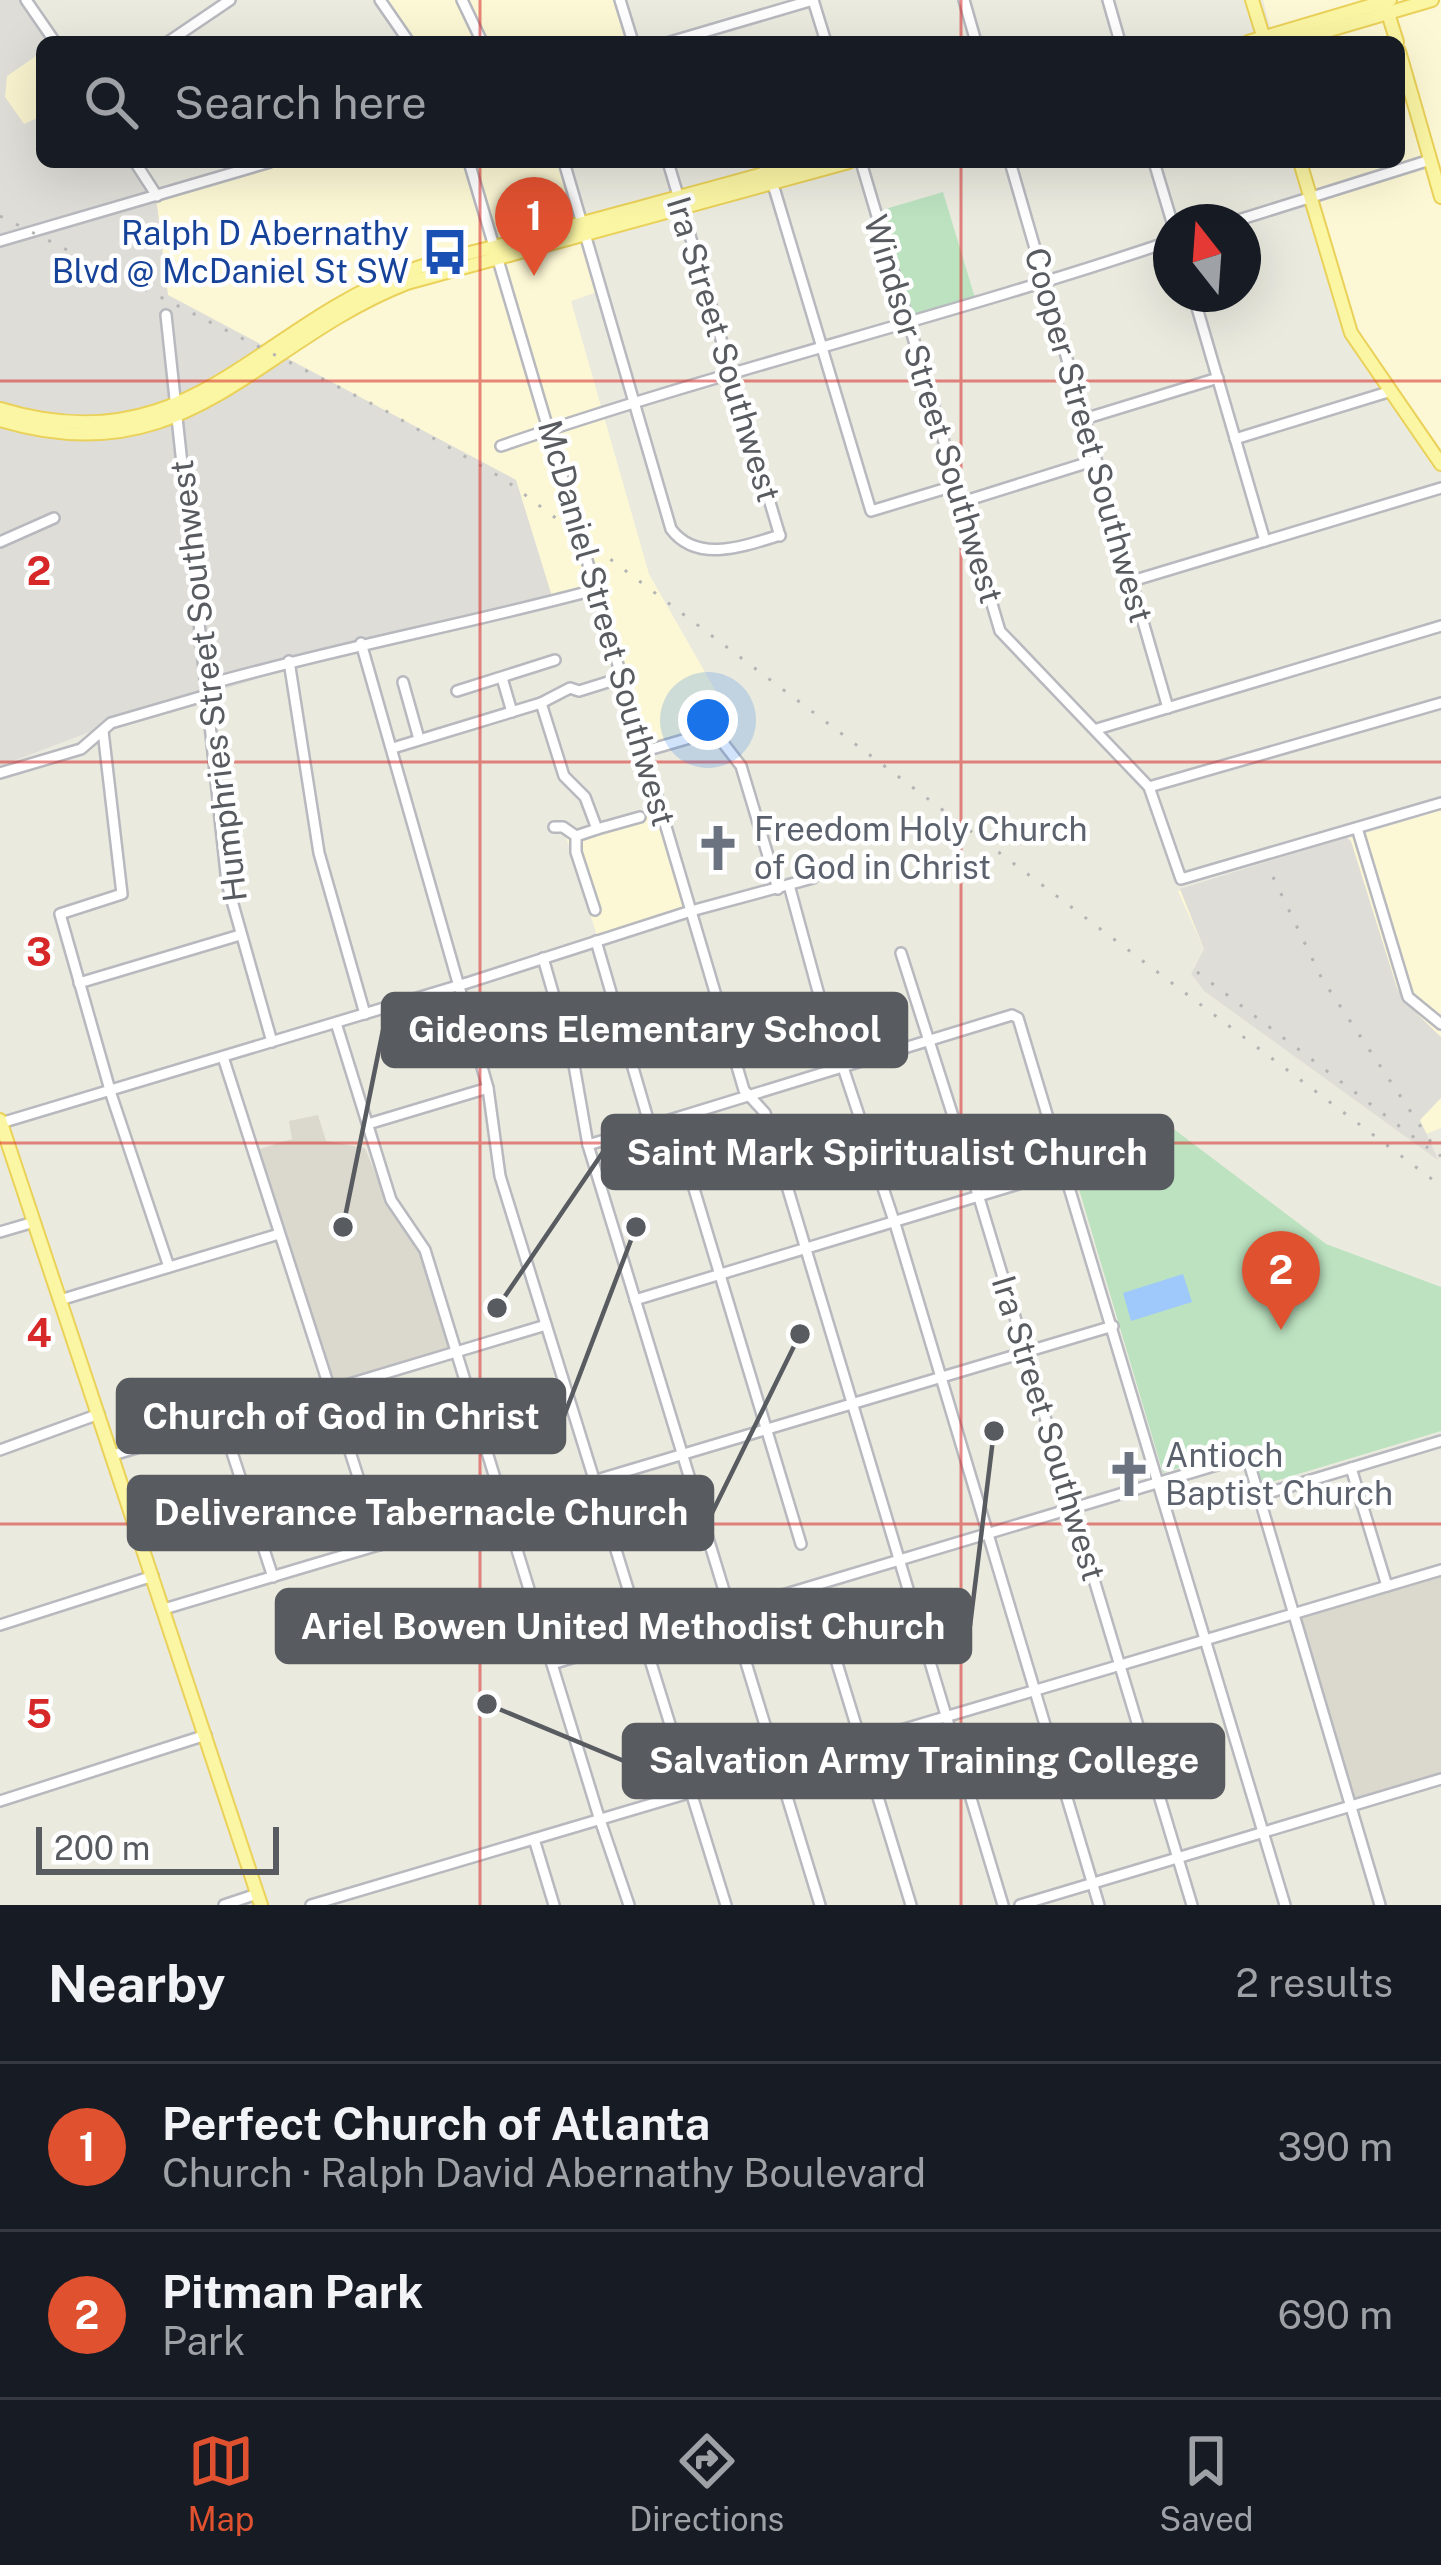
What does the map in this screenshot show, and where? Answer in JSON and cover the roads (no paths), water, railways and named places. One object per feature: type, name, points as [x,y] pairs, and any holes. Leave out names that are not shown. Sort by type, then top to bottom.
[{"type":"main road","points":[[1252,0],[1263,36]]},
{"type":"main road","points":[[1277,36],[1387,3],[1432,0]]},
{"type":"main road","points":[[1304,36],[1387,3]]},
{"type":"main road","points":[[1387,3],[1395,36]]},
{"type":"main road","points":[[1405,72],[1441,197]]},
{"type":"main road","points":[[0,420],[79,434],[118,431],[230,391],[323,326],[369,299],[424,277],[495,252],[680,203],[766,173],[804,168]]},
{"type":"main road","points":[[1302,168],[1351,333],[1441,464]]},
{"type":"main road","points":[[0,409],[35,418],[85,422],[177,411]]},
{"type":"main road","points":[[0,1121],[259,1900]]},
{"type":"street","points":[[26,0],[51,36]]},
{"type":"street","points":[[177,36],[230,0]]},
{"type":"street","points":[[380,0],[405,36]]},
{"type":"street","points":[[462,0],[479,36]]},
{"type":"street","points":[[620,0],[630,36]]},
{"type":"street","points":[[690,36],[813,0],[824,36]]},
{"type":"street","points":[[964,0],[974,36]]},
{"type":"street","points":[[1108,0],[1118,36]]},
{"type":"street","points":[[722,26],[724,36]]},
{"type":"street","points":[[1405,168],[1430,160]]},
{"type":"street","points":[[139,168],[157,196]]},
{"type":"street","points":[[0,241],[251,168]]},
{"type":"street","name":"McDaniel Street Southwest","points":[[471,168],[744,1090],[765,1113],[1003,1905]]},
{"type":"street","points":[[566,168],[636,403]]},
{"type":"street","name":"Ira Street Southwest","points":[[636,403],[671,529],[681,542],[731,550],[780,537],[670,168]]},
{"type":"street","name":"Windsor Street Southwest","points":[[863,168],[1000,631],[1149,787],[1181,879],[1357,828]]},
{"type":"street","name":"Cooper Street Southwest","points":[[1012,168],[1168,708]]},
{"type":"street","points":[[1156,168],[1167,204]]},
{"type":"street","points":[[1261,213],[1404,168]]},
{"type":"street","points":[[766,173],[871,511],[957,485]]},
{"type":"street","points":[[501,446],[1153,247]]},
{"type":"street","points":[[1198,312],[1265,541]]},
{"type":"street","name":"Humphries Street Southwest","points":[[166,315],[227,883],[272,1042]]},
{"type":"street","points":[[1084,419],[1218,378]]},
{"type":"street","points":[[1235,439],[1388,392]]},
{"type":"street","points":[[962,502],[1096,460]]},
{"type":"street","points":[[1132,581],[1441,488]]},
{"type":"street","points":[[0,542],[54,518]]},
{"type":"street","points":[[0,773],[81,749],[111,723],[290,661],[461,625],[598,589]]},
{"type":"street","points":[[1097,729],[1441,626]]},
{"type":"street","points":[[361,643],[398,746],[488,1088],[500,1176],[726,1905]]},
{"type":"street","points":[[457,692],[555,660]]},
{"type":"street","points":[[290,661],[319,853],[365,1014]]},
{"type":"street","points":[[398,746],[560,696],[565,699],[624,677]]},
{"type":"street","points":[[502,678],[512,712]]},
{"type":"street","points":[[403,682],[419,739]]},
{"type":"street","points":[[541,703],[564,776],[585,797],[598,829]]},
{"type":"street","points":[[1149,787],[1441,703]]},
{"type":"street","points":[[103,730],[122,894],[60,914],[110,1090],[169,1267]]},
{"type":"street","points":[[645,752],[714,730],[741,766],[894,1221],[1099,1905]]},
{"type":"street","points":[[1441,803],[1357,828],[1408,997],[1441,1024]]},
{"type":"street","points":[[576,836],[640,817]]},
{"type":"street","points":[[554,827],[576,836]]},
{"type":"street","points":[[576,836],[576,852],[595,910]]},
{"type":"street","points":[[0,1121],[813,878]]},
{"type":"street","points":[[79,983],[240,935]]},
{"type":"street","points":[[596,941],[650,1126]]},
{"type":"street","name":"Ira Street Southwest","points":[[901,953],[1192,1905]]},
{"type":"street","points":[[543,958],[574,1065],[588,1144],[820,1905]]},
{"type":"street","points":[[1429,1011],[1441,1005]]},
{"type":"street","points":[[588,1144],[1012,1015],[1018,1018],[1285,1905]]},
{"type":"street","points":[[336,1023],[391,1200],[425,1250],[629,1905]]},
{"type":"street","points":[[223,1057],[380,1545]]},
{"type":"street","points":[[368,1124],[488,1088]]},
{"type":"street","points":[[673,1119],[801,1544]]},
{"type":"street","points":[[635,1300],[1144,1146]]},
{"type":"street","points":[[0,1232],[34,1222]]},
{"type":"street","points":[[60,1300],[279,1234]]},
{"type":"street","points":[[112,1455],[546,1325]]},
{"type":"street","points":[[164,1610],[1113,1326]]},
{"type":"street","points":[[0,1450],[99,1414]]},
{"type":"street","points":[[222,1422],[273,1577]]},
{"type":"street","points":[[1258,1496],[1441,1441]]},
{"type":"street","points":[[552,1664],[1246,1456],[1379,1905]]},
{"type":"street","points":[[1351,1468],[1387,1586]]},
{"type":"street","points":[[311,1905],[1441,1570]]},
{"type":"street","points":[[0,1625],[153,1576]]},
{"type":"street","points":[[814,1588],[911,1905]]},
{"type":"street","points":[[0,1801],[206,1735]]},
{"type":"street","points":[[1020,1905],[1441,1779]]},
{"type":"street","points":[[534,1839],[554,1905]]},
{"type":"street","points":[[224,1905],[259,1900]]},
{"type":"water","points":[[1183,1274],[1192,1302],[1131,1321],[1123,1293]]},
{"type":"railway","points":[[0,216],[386,411],[504,479],[1441,1186]]},
{"type":"railway","points":[[1273,877],[1322,979],[1441,1157]]},
{"type":"railway","points":[[1197,972],[1428,1148]]},
{"type":"place","name":"Ralph D Abernathy Blvd @ McDaniel St SW","points":[[445,252]]},
{"type":"place","name":"Perfect Church of Atlanta","points":[[534,276]]},
{"type":"place","name":"Freedom Holy Church of God in Christ","points":[[718,848]]},
{"type":"place","name":"Gideons Elementary School","points":[[343,1227]]},
{"type":"place","name":"Church of God in Christ","points":[[636,1227]]},
{"type":"place","name":"Saint Mark Spiritualist Church","points":[[497,1308]]},
{"type":"place","name":"Pitman Park","points":[[1281,1330]]},
{"type":"place","name":"Deliverance Tabernacle Church","points":[[800,1334]]},
{"type":"place","name":"Ariel Bowen United Methodist Church","points":[[994,1431]]},
{"type":"place","name":"Antioch Baptist Church","points":[[1129,1474]]},
{"type":"place","name":"Salvation Army Training College","points":[[487,1704]]}]
